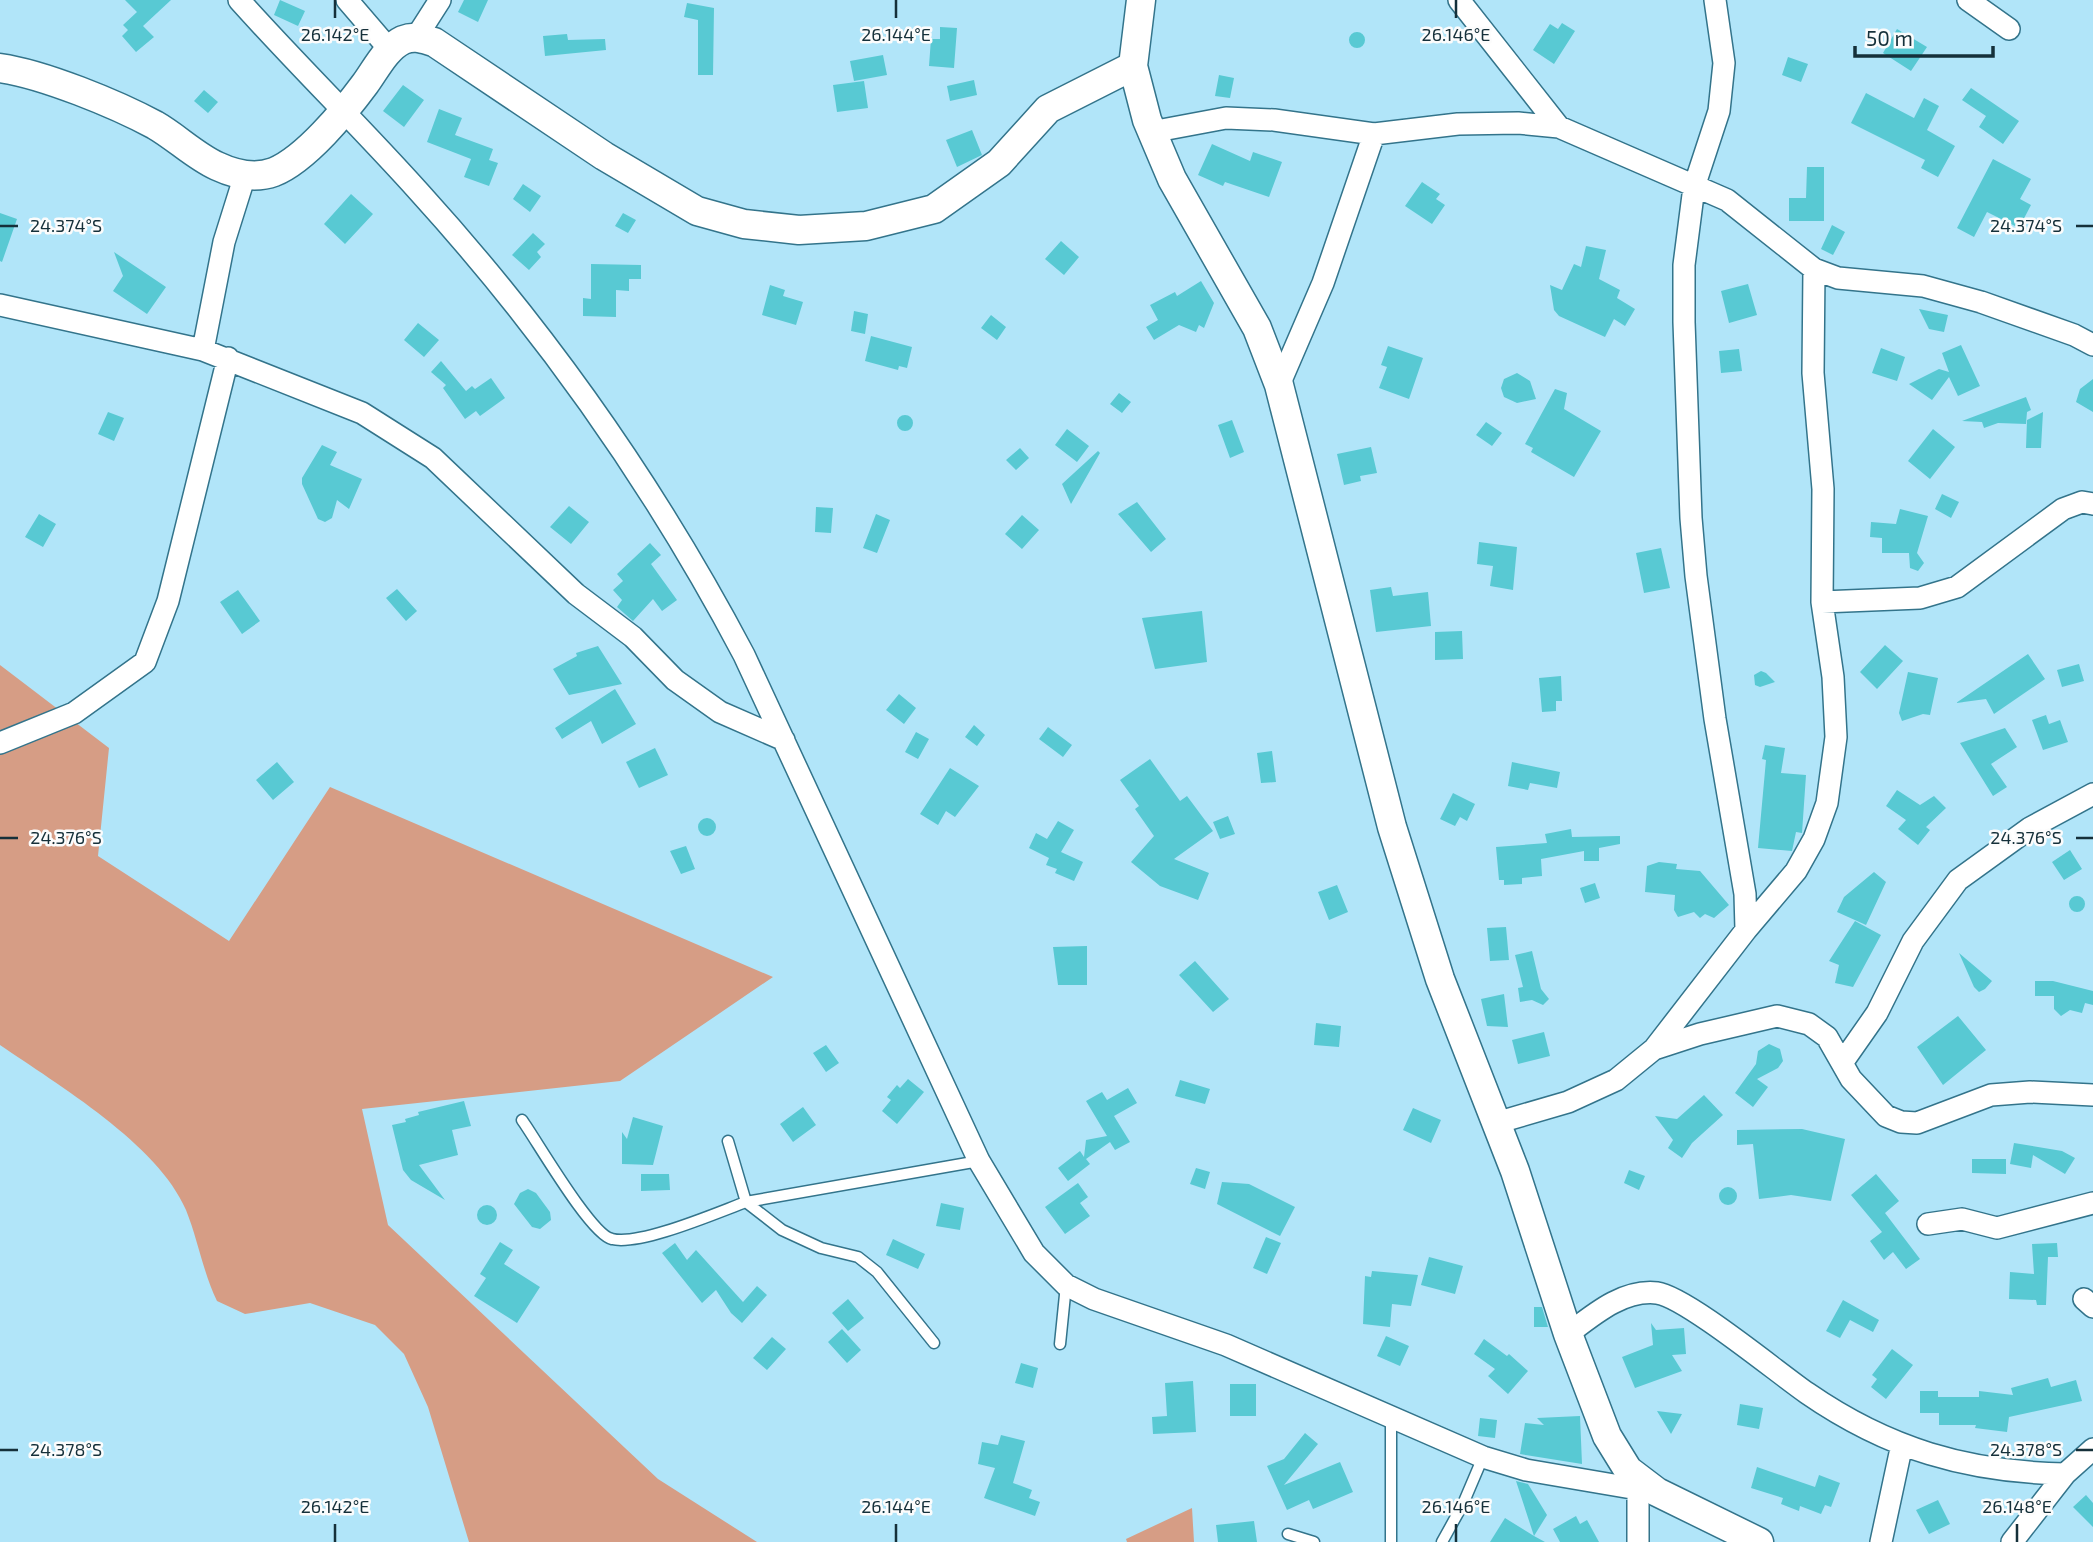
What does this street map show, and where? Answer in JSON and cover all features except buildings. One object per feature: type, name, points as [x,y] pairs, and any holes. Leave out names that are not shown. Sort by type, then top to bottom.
[{"type":"street","points":[[239,0],[462,242],[568,373],[630,462],[705,581],[784,740],[979,1161],[1034,1253],[1066,1285],[1094,1299],[1226,1345],[1483,1457],[1526,1470],[1647,1490],[1759,1542]]},
{"type":"street","points":[[347,0],[390,50]]},
{"type":"street","points":[[417,36],[440,0]]},
{"type":"street","points":[[1141,0],[1132,66],[1151,132],[1172,179],[1257,328],[1279,385],[1392,827],[1440,979],[1496,1122],[1568,1334],[1607,1436],[1628,1470],[1647,1490]]},
{"type":"street","points":[[1459,0],[1559,127]]},
{"type":"street","points":[[1715,0],[1724,63],[1719,111],[1694,187],[1684,265],[1691,518],[1715,719],[1745,894],[1746,930]]},
{"type":"street","points":[[1968,0],[2009,29]]},
{"type":"street","points":[[0,68],[43,78],[153,124],[215,165],[245,176],[275,172],[323,135],[344,113],[390,50],[404,40],[417,36],[434,42],[604,156],[697,211],[744,224],[799,230],[866,226],[934,209],[999,163],[1048,109],[1132,66]]},
{"type":"street","points":[[1151,132],[1226,118],[1274,120],[1374,134],[1458,124],[1518,123],[1559,127],[1727,200],[1814,268],[1838,278],[1923,286],[1982,302],[2074,335],[2093,345]]},
{"type":"street","points":[[1279,385],[1323,283],[1374,134]]},
{"type":"street","points":[[203,350],[224,242],[245,176]]},
{"type":"street","points":[[1496,1122],[1568,1102],[1616,1080],[1654,1049],[1746,930],[1797,871],[1814,839],[1827,803],[1836,737],[1833,677],[1822,602],[1823,489],[1813,373],[1814,268]]},
{"type":"street","points":[[0,305],[203,350],[362,413],[433,458],[576,594],[633,637],[675,680],[720,712],[784,740]]},
{"type":"street","points":[[0,743],[74,712],[145,662],[168,601],[228,358]]},
{"type":"street","points":[[1822,602],[1920,598],[1957,587],[2063,509],[2082,502],[2093,504]]},
{"type":"street","points":[[1842,1063],[1877,1013],[1913,941],[1958,880],[2030,828],[2093,794]]},
{"type":"street","points":[[1654,1049],[1700,1034],[1777,1016],[1809,1024],[1827,1037],[1851,1079],[1886,1116],[1917,1124],[1991,1095],[2030,1092],[2093,1095]]},
{"type":"street","points":[[1928,1224],[1962,1219],[1997,1228],[2093,1203]]},
{"type":"street","points":[[1568,1334],[1597,1312],[1632,1295],[1659,1293],[1684,1304],[1807,1393],[1859,1426],[1902,1444],[1967,1465],[2015,1473],[2065,1474]]},
{"type":"street","points":[[1881,1542],[1902,1444]]},
{"type":"street","points":[[2012,1542],[2065,1474],[2090,1456]]},
{"type":"street","points":[[1638,1542],[1647,1490]]},
{"type":"lane","points":[[522,1120],[591,1223],[609,1239],[631,1241],[746,1202],[979,1161]]},
{"type":"lane","points":[[728,1141],[746,1202],[782,1230],[821,1248],[858,1257],[877,1272],[934,1343]]},
{"type":"lane","points":[[1060,1344],[1066,1285]]},
{"type":"lane","points":[[1391,1418],[1391,1542]]},
{"type":"lane","points":[[1442,1542],[1463,1504],[1483,1457]]},
{"type":"lane","points":[[1288,1534],[1314,1542]]},
{"type":"shaded area","points":[[0,665],[109,748],[98,856],[229,941],[330,787],[773,977],[620,1081],[362,1109],[388,1225],[658,1479],[757,1542],[469,1542],[428,1407],[404,1354],[375,1325],[310,1303],[245,1314],[217,1301],[186,1210],[153,1162],[130,1139],[77,1097],[0,1045]]},
{"type":"shaded area","points":[[1192,1508],[1194,1542],[1127,1542],[1126,1539]]}]
